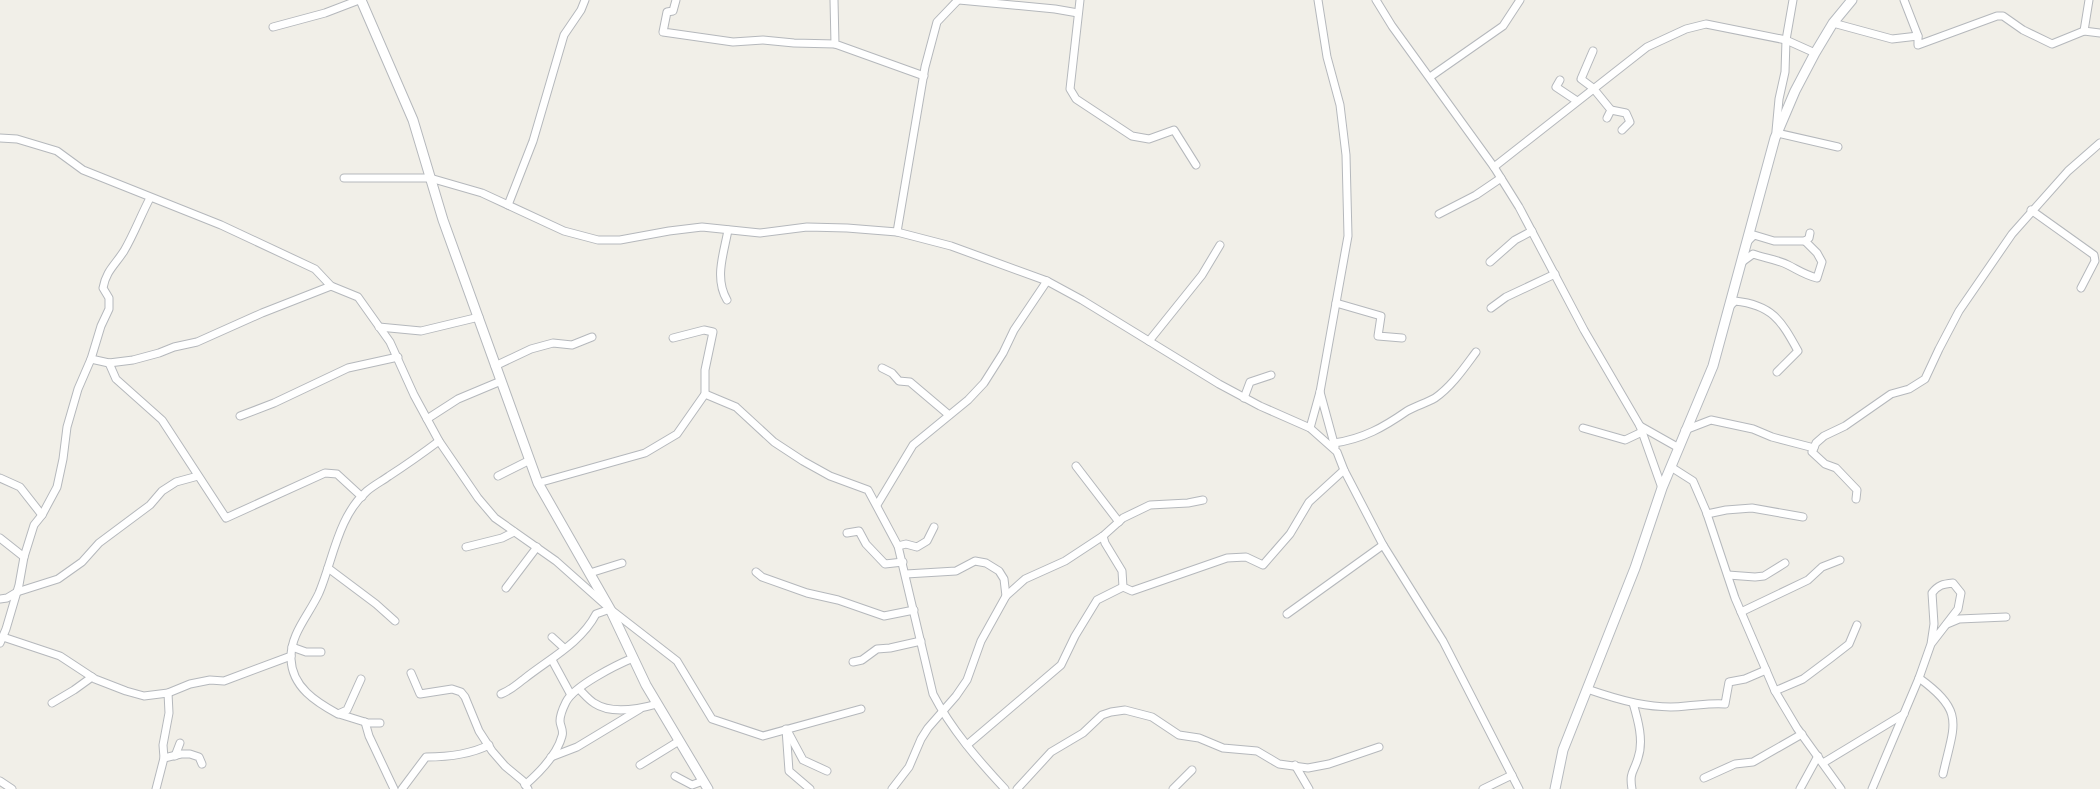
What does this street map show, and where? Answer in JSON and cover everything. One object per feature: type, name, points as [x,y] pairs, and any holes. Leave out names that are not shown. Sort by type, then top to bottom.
[{"type":"street","points":[[273,27],[325,13],[360,0],[413,120],[454,252],[538,483],[610,609],[657,704],[706,785]]},
{"type":"street","points":[[508,205],[533,141],[564,36],[581,10],[585,0]]},
{"type":"street","points":[[676,0],[673,11],[667,12],[663,32],[733,42],[763,40],[835,44],[924,76]]},
{"type":"street","points":[[834,0],[835,44]]},
{"type":"street","points":[[897,232],[924,76],[937,22],[959,0],[1055,9],[1078,14]]},
{"type":"street","points":[[1080,0],[1074,68],[1070,90],[1076,99],[1132,136],[1149,139],[1174,130],[1196,165]]},
{"type":"street","points":[[1310,428],[1320,392],[1348,236],[1346,155],[1340,105],[1328,57],[1318,0]]},
{"type":"street","points":[[1376,0],[1501,178],[1532,231],[1584,330],[1641,429],[1662,488]]},
{"type":"street","points":[[1430,77],[1503,26],[1520,0]]},
{"type":"street","points":[[1555,789],[1564,750],[1635,568],[1662,488],[1713,366],[1776,135],[1785,72],[1786,40],[1793,0]]},
{"type":"street","points":[[1776,135],[1795,91],[1815,53],[1833,23],[1852,0]]},
{"type":"street","points":[[1904,0],[1918,36],[1918,45],[1997,16],[2003,16],[2022,30],[2052,44],[2084,31],[2100,33]]},
{"type":"street","points":[[2084,31],[2089,0]]},
{"type":"street","points":[[1833,23],[1892,39],[1918,36]]},
{"type":"street","points":[[1494,167],[1593,88],[1648,48],[1686,29],[1706,24],[1786,40],[1815,53]]},
{"type":"street","points":[[1593,52],[1581,79],[1593,88],[1611,110],[1626,113],[1630,122],[1622,130]]},
{"type":"street","points":[[1560,80],[1556,87],[1577,101]]},
{"type":"street","points":[[1607,118],[1611,110]]},
{"type":"street","points":[[1776,135],[1838,147]]},
{"type":"street","points":[[0,138],[17,139],[57,151],[83,170],[221,225],[315,270],[331,286],[358,297],[398,357],[414,395],[439,441],[495,518],[537,547],[610,609],[677,661],[712,719],[762,736],[862,709]]},
{"type":"street","points":[[1856,499],[1857,490],[1836,468],[1825,464],[1812,452],[1816,443],[1824,436],[1845,426],[1891,394],[1910,389],[1925,379],[1938,349],[1959,311],[2007,241],[2031,210],[2068,171],[2100,143]]},
{"type":"street","points":[[344,178],[430,178],[482,193],[564,231],[598,240],[620,240],[702,227],[760,233],[807,227],[897,232],[951,246],[1047,281],[1082,300],[1244,398],[1310,428],[1337,452]]},
{"type":"street","points":[[1439,214],[1476,196],[1501,178]]},
{"type":"street","points":[[150,198],[125,249],[105,276],[103,288],[109,298],[109,309],[78,390],[67,427],[57,487],[42,515],[34,525],[24,557],[17,592],[1,640],[60,656],[92,677],[134,694],[144,696],[168,693],[190,684],[210,680],[224,681],[291,656]]},
{"type":"street","points":[[2031,210],[2094,255],[2094,261],[2081,288]]},
{"type":"street","points":[[727,300],[722,292],[721,258],[724,253],[728,230]]},
{"type":"street","points":[[1490,262],[1515,240],[1532,231]]},
{"type":"street","points":[[1748,241],[1754,236],[1774,241],[1805,241],[1810,238],[1810,233]]},
{"type":"street","points":[[1742,262],[1753,254],[1788,265],[1802,274],[1817,278],[1822,262],[1817,253],[1805,241]]},
{"type":"street","points":[[1149,341],[1202,275],[1220,245]]},
{"type":"street","points":[[1491,308],[1506,297],[1555,274]]},
{"type":"street","points":[[877,505],[913,445],[984,383],[1003,353],[1014,330],[1047,281]]},
{"type":"street","points":[[91,359],[109,362],[133,360],[159,353],[174,346],[197,342],[262,312],[331,286]]},
{"type":"street","points":[[1730,306],[1735,301],[1748,302],[1776,316],[1785,328],[1798,351],[1777,372]]},
{"type":"street","points":[[1336,303],[1381,316],[1378,336],[1402,338]]},
{"type":"street","points":[[379,327],[421,332],[479,317]]},
{"type":"street","points":[[538,483],[645,453],[677,434],[705,394],[705,370],[713,332],[704,330],[672,338]]},
{"type":"street","points":[[496,366],[530,349],[553,343],[572,345],[592,337]]},
{"type":"street","points":[[1334,443],[1353,440],[1379,430],[1410,410],[1436,397],[1456,379],[1476,352]]},
{"type":"street","points":[[240,416],[274,403],[348,368],[398,357]]},
{"type":"street","points":[[109,362],[116,378],[162,420],[226,518],[325,474],[338,474],[362,497]]},
{"type":"street","points":[[882,368],[892,373],[899,381],[910,382],[949,415]]},
{"type":"street","points":[[1244,398],[1250,382],[1271,375]]},
{"type":"street","points":[[427,419],[458,400],[501,381]]},
{"type":"street","points":[[1320,392],[1334,443],[1344,470],[1383,546],[1443,641],[1519,789]]},
{"type":"street","points":[[705,394],[736,407],[774,442],[803,461],[830,476],[868,490],[898,546],[933,694],[942,712],[975,756],[1005,789]]},
{"type":"street","points":[[1685,430],[1710,420],[1753,429],[1772,437],[1814,448]]},
{"type":"street","points":[[1584,428],[1625,440],[1641,429]]},
{"type":"street","points":[[1641,429],[1679,448]]},
{"type":"street","points":[[380,723],[365,722],[338,714],[302,690],[294,674],[291,656],[292,647],[298,631],[319,593],[343,526],[362,497],[367,491],[439,441]]},
{"type":"street","points":[[498,476],[530,460]]},
{"type":"street","points":[[1076,466],[1119,522]]},
{"type":"street","points":[[1671,467],[1693,481],[1707,514],[1741,612],[1775,691],[1802,734],[1841,789]]},
{"type":"street","points":[[1123,587],[1132,591],[1227,558],[1246,557],[1263,565],[1290,534],[1308,502],[1344,470]]},
{"type":"street","points":[[0,599],[58,579],[82,562],[99,543],[150,505],[162,492],[176,482],[198,476]]},
{"type":"street","points":[[0,478],[20,488],[42,515]]},
{"type":"street","points":[[892,789],[909,767],[921,738],[967,680],[981,641],[1006,596],[1025,579],[1065,560],[1103,536],[1119,522],[1150,504],[1188,503],[1203,500]]},
{"type":"street","points":[[1707,514],[1752,508],[1803,517]]},
{"type":"street","points":[[898,546],[906,544],[917,547],[927,540],[934,527]]},
{"type":"street","points":[[466,547],[502,538],[514,532]]},
{"type":"street","points":[[847,533],[859,532],[866,544],[885,564],[903,562]]},
{"type":"street","points":[[1103,536],[1105,543],[1122,571],[1123,587]]},
{"type":"street","points":[[0,538],[24,557]]},
{"type":"street","points":[[1287,614],[1383,546]]},
{"type":"street","points":[[506,588],[537,547]]},
{"type":"street","points":[[1741,612],[1808,580],[1822,567],[1840,560]]},
{"type":"street","points":[[906,574],[956,571],[975,561],[999,571],[1004,579],[1006,596]]},
{"type":"street","points":[[590,574],[622,563]]},
{"type":"street","points":[[1728,575],[1764,576],[1785,563]]},
{"type":"street","points":[[328,568],[376,604],[395,621]]},
{"type":"street","points":[[756,572],[762,577],[807,593],[838,600],[884,616],[914,610]]},
{"type":"street","points":[[1872,789],[1905,713],[1931,644],[1934,624],[1932,593],[1943,584],[1953,583],[1961,592],[1958,609],[1931,644]]},
{"type":"street","points":[[967,744],[1061,665],[1075,636],[1098,600],[1123,587]]},
{"type":"street","points":[[501,694],[513,688],[552,660],[591,625],[596,614],[610,609]]},
{"type":"street","points":[[1946,624],[1959,619],[2006,617]]},
{"type":"street","points":[[1775,691],[1803,679],[1832,658],[1849,644],[1858,625]]},
{"type":"street","points":[[552,637],[564,648]]},
{"type":"street","points":[[853,662],[862,660],[877,649],[921,641]]},
{"type":"street","points":[[292,647],[306,652],[321,652]]},
{"type":"street","points":[[411,673],[420,694],[452,688],[461,692],[466,697],[479,731],[498,759],[526,787],[551,757],[563,734],[560,720],[565,704],[571,695],[603,673],[633,658]]},
{"type":"street","points":[[552,660],[571,695]]},
{"type":"street","points":[[1587,689],[1633,703],[1686,706],[1704,703],[1725,704],[1729,682],[1745,679],[1766,670]]},
{"type":"street","points":[[52,702],[92,677]]},
{"type":"street","points":[[1919,678],[1940,694],[1950,708],[1954,720],[1942,774]]},
{"type":"street","points":[[338,714],[346,710],[361,679]]},
{"type":"street","points":[[579,689],[595,704],[607,708],[640,709]]},
{"type":"street","points":[[156,789],[164,758],[163,745],[169,713],[168,693]]},
{"type":"street","points":[[1632,789],[1631,773],[1638,758],[1640,726],[1633,703]]},
{"type":"street","points":[[551,757],[576,747],[640,709],[657,704]]},
{"type":"street","points":[[1017,789],[1052,752],[1083,733],[1102,715],[1124,710],[1152,717],[1178,734],[1199,738],[1223,748],[1238,748],[1257,752],[1279,764],[1308,768],[1329,764],[1379,746]]},
{"type":"street","points":[[1823,763],[1905,713]]},
{"type":"street","points":[[365,722],[369,736],[394,789]]},
{"type":"street","points":[[786,730],[804,760],[827,771]]},
{"type":"street","points":[[786,730],[789,771],[810,789]]},
{"type":"street","points":[[1704,778],[1735,764],[1753,762],[1802,734]]},
{"type":"street","points":[[640,765],[679,740]]},
{"type":"street","points":[[175,756],[180,743]]},
{"type":"street","points":[[402,789],[426,757],[449,756],[479,750],[489,745]]},
{"type":"street","points":[[164,758],[190,754],[198,757],[202,764]]},
{"type":"street","points":[[1800,789],[1818,756]]},
{"type":"street","points":[[1295,765],[1309,789]]},
{"type":"street","points":[[1173,789],[1192,770]]},
{"type":"street","points":[[1483,789],[1512,774]]},
{"type":"street","points":[[674,776],[692,785],[706,785]]},
{"type":"street","points":[[0,781],[12,789]]}]
